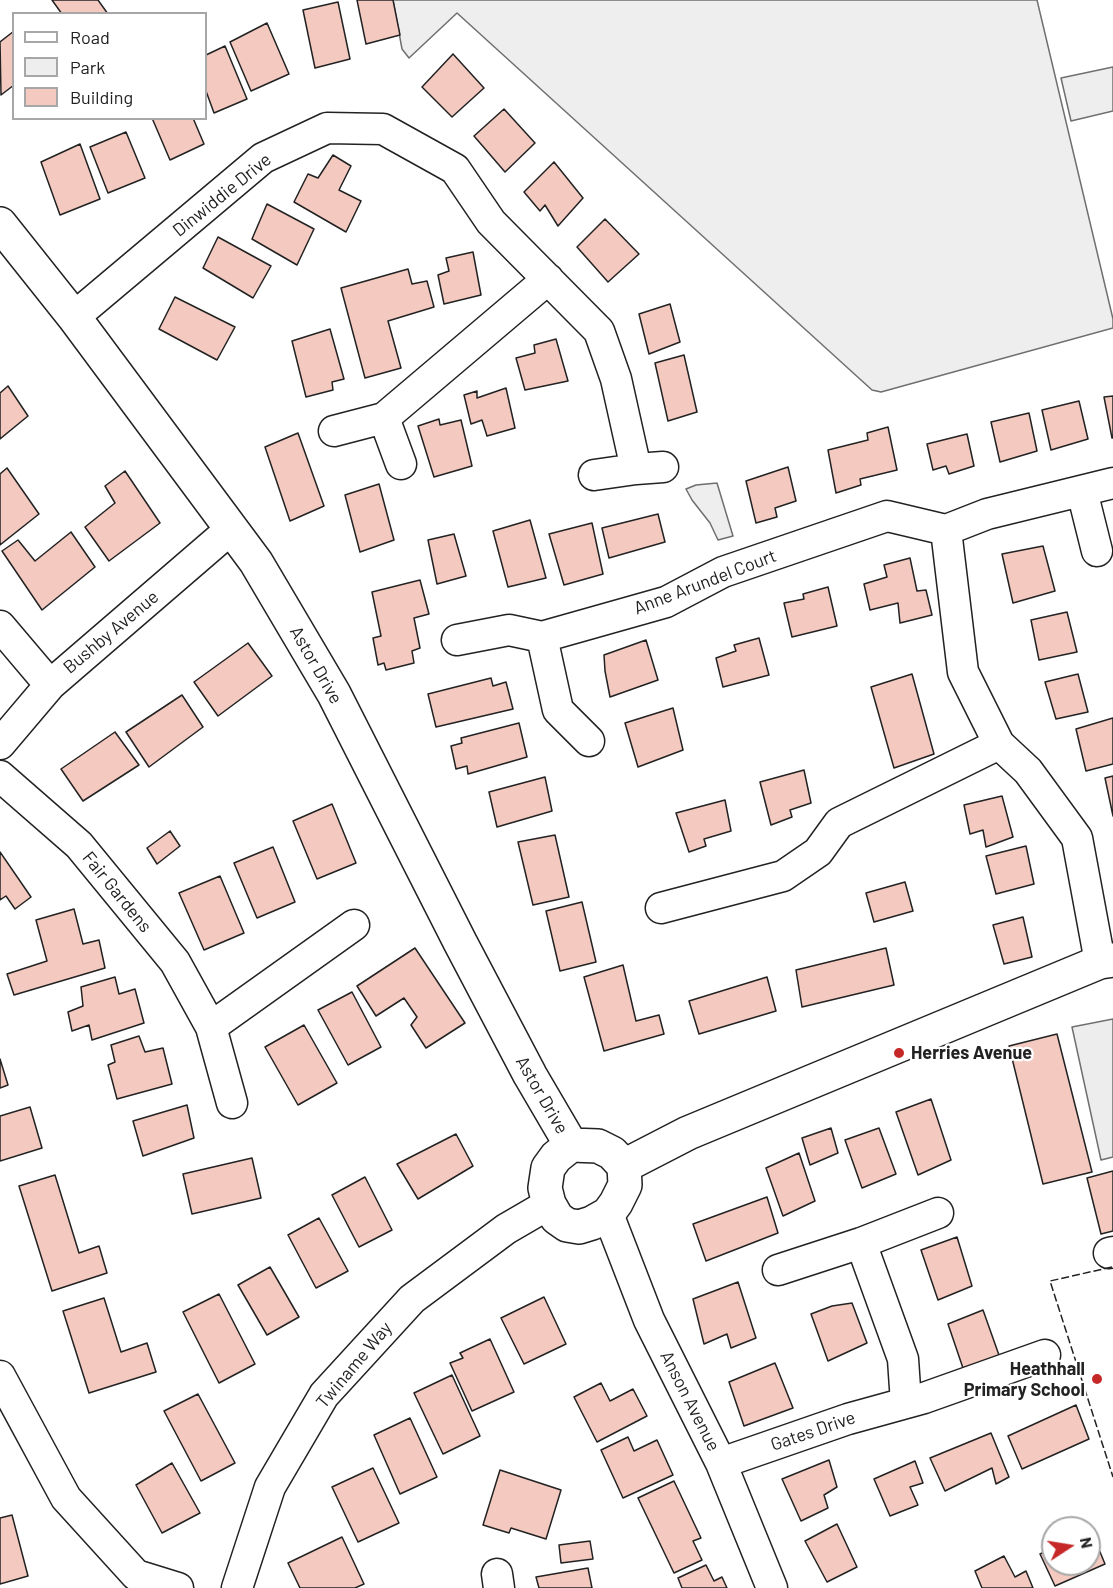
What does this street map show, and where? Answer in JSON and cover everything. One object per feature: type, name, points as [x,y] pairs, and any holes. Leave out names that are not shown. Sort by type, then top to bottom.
[{"type":"street","name":"Dinwiddie Drive","points":[[74,317],[263,158],[327,128],[383,129],[454,169],[491,222],[599,331],[650,468],[594,476]]},
{"type":"street","name":"Astor Drive","points":[[0,224],[74,317],[256,562],[334,694],[465,952],[530,1075],[571,1145]]},
{"type":"street","points":[[334,431],[384,418],[548,279]]},
{"type":"street","points":[[384,418],[401,465]]},
{"type":"street","points":[[624,1166],[688,1133],[1107,961],[1077,838],[1028,771],[999,744],[963,672],[946,530],[987,514],[1113,483]]},
{"type":"street","points":[[1082,491],[1097,551]]},
{"type":"street","name":"Anne Arundel Court","points":[[542,637],[666,602],[723,572],[887,516],[946,530]]},
{"type":"street","name":"Bushby Avenue","points":[[0,744],[50,685],[231,529]]},
{"type":"street","points":[[457,640],[498,620],[509,630],[542,637],[558,710],[589,741]]},
{"type":"street","points":[[0,626],[50,685]]},
{"type":"street","points":[[661,908],[783,876],[818,852],[839,823],[999,744]]},
{"type":"street","name":"Fair Gardens","points":[[0,776],[79,845],[175,962],[211,1027],[232,1103]]},
{"type":"street","points":[[211,1027],[354,925]]},
{"type":"street","points":[[571,1145],[598,1146],[612,1153],[624,1166],[625,1185],[608,1214],[579,1227],[567,1225],[557,1218],[549,1204],[545,1188],[548,1168],[556,1157],[571,1145]]},
{"type":"street","name":"Twiname Way","points":[[237,1588],[270,1487],[324,1395],[411,1299],[506,1229],[549,1204]]},
{"type":"street","points":[[778,1270],[861,1243],[938,1213]]},
{"type":"street","name":"Anson Avenue","points":[[608,1214],[649,1320],[721,1463],[772,1588]]},
{"type":"street","points":[[861,1243],[903,1359],[906,1403]]},
{"type":"street","name":"Gates Drive","points":[[721,1463],[848,1419],[924,1398],[1045,1355]]},
{"type":"street","points":[[0,1376],[66,1498],[136,1575],[178,1588]]},
{"type":"green space","points":[[393,0],[1037,0],[1113,319],[1113,328],[881,392],[872,390],[457,13],[409,58],[402,49]]},
{"type":"green space","points":[[1113,67],[1113,111],[1071,121],[1061,78]]},
{"type":"green space","points":[[717,483],[733,536],[718,540],[710,523],[686,489],[696,485]]},
{"type":"shaded area","points":[[1113,1019],[1113,1157],[1101,1160],[1072,1027]]},
{"type":"building","points":[[52,0],[98,0],[107,12],[61,12]]},
{"type":"building","points":[[357,0],[393,0],[400,35],[366,44]]},
{"type":"building","points":[[338,2],[350,59],[315,68],[303,10]]},
{"type":"building","points":[[267,23],[289,74],[251,91],[230,42]]},
{"type":"building","points":[[12,33],[12,87],[1,95],[0,42]]},
{"type":"building","points":[[225,46],[247,99],[214,113],[207,94],[207,55]]},
{"type":"building","points":[[453,54],[484,88],[452,117],[422,87]]},
{"type":"building","points":[[504,109],[535,143],[505,172],[474,136]]},
{"type":"building","points":[[153,120],[194,120],[204,144],[170,160]]},
{"type":"building","points":[[126,132],[145,178],[108,193],[90,147]]},
{"type":"building","points":[[80,144],[100,199],[60,215],[41,162]]},
{"type":"building","points":[[333,155],[351,166],[339,190],[361,201],[346,232],[294,202],[308,174],[318,178]]},
{"type":"building","points":[[554,162],[583,198],[558,226],[545,205],[540,211],[524,192]]},
{"type":"building","points":[[267,204],[314,229],[297,265],[252,239]]},
{"type":"building","points":[[605,219],[639,254],[608,282],[577,247]]},
{"type":"building","points":[[218,237],[271,266],[253,298],[203,268]]},
{"type":"building","points":[[473,252],[481,295],[444,304],[438,275],[449,271],[446,258]]},
{"type":"building","points":[[408,269],[412,284],[427,281],[434,307],[388,321],[401,368],[365,378],[341,288]]},
{"type":"building","points":[[175,297],[235,327],[217,360],[159,329]]},
{"type":"building","points":[[670,304],[680,342],[649,354],[639,314]]},
{"type":"building","points":[[330,329],[344,379],[332,382],[333,390],[306,397],[292,341]]},
{"type":"building","points":[[556,339],[568,381],[525,390],[516,358],[535,353],[534,345]]},
{"type":"building","points":[[684,355],[697,412],[668,421],[655,363]]},
{"type":"building","points":[[8,386],[28,416],[0,439],[0,393]]},
{"type":"building","points":[[506,388],[515,428],[487,436],[482,420],[471,424],[464,395],[477,391],[477,398]]},
{"type":"building","points":[[1113,396],[1113,438],[1112,438],[1104,397]]},
{"type":"building","points":[[1079,401],[1088,439],[1051,450],[1042,410]]},
{"type":"building","points":[[1029,413],[1037,451],[1000,462],[991,422]]},
{"type":"building","points":[[439,419],[440,425],[461,420],[472,466],[434,477],[418,426]]},
{"type":"building","points":[[888,427],[897,470],[860,479],[861,485],[836,493],[828,450],[868,440],[867,433]]},
{"type":"building","points":[[298,433],[324,506],[290,521],[265,447]]},
{"type":"building","points":[[967,434],[974,466],[949,474],[946,466],[933,470],[927,444]]},
{"type":"building","points":[[788,467],[796,501],[775,508],[777,517],[756,523],[746,481]]},
{"type":"building","points":[[7,468],[39,514],[0,545],[0,474]]},
{"type":"building","points":[[125,471],[160,523],[109,561],[85,527],[115,503],[105,486]]},
{"type":"building","points":[[379,484],[394,540],[360,552],[345,495]]},
{"type":"building","points":[[658,514],[665,542],[609,558],[602,528]]},
{"type":"building","points":[[530,520],[546,578],[508,587],[493,531]]},
{"type":"building","points":[[592,523],[603,574],[564,585],[549,534]]},
{"type":"building","points":[[71,532],[95,567],[42,610],[2,551],[18,540],[35,561]]},
{"type":"building","points":[[454,534],[466,576],[437,584],[428,540]]},
{"type":"building","points":[[1043,546],[1055,591],[1013,603],[1002,554]]},
{"type":"building","points":[[910,558],[917,591],[926,590],[932,615],[900,623],[898,603],[870,610],[864,584],[887,577],[884,565]]},
{"type":"building","points":[[420,580],[429,614],[414,618],[420,648],[412,651],[414,663],[386,670],[384,663],[378,665],[373,638],[381,636],[372,592]]},
{"type":"building","points":[[828,587],[837,626],[792,637],[784,603],[804,599],[803,594]]},
{"type":"building","points":[[1067,612],[1077,652],[1039,660],[1031,620]]},
{"type":"building","points":[[759,638],[769,675],[723,687],[716,658],[736,651],[734,645]]},
{"type":"building","points":[[646,640],[658,680],[610,697],[604,655]]},
{"type":"building","points":[[248,643],[272,676],[218,716],[194,682]]},
{"type":"building","points":[[912,674],[934,754],[894,768],[871,687]]},
{"type":"building","points":[[1078,674],[1088,712],[1056,719],[1045,682]]},
{"type":"building","points":[[491,678],[493,686],[506,682],[513,709],[436,727],[428,694]]},
{"type":"building","points":[[182,695],[203,727],[149,767],[126,732]]},
{"type":"building","points":[[673,708],[683,750],[638,767],[625,723]]},
{"type":"building","points":[[1113,718],[1113,764],[1086,771],[1076,729]]},
{"type":"building","points":[[519,723],[527,757],[468,774],[467,766],[456,769],[451,746],[462,743],[461,738]]},
{"type":"building","points":[[115,732],[139,765],[83,801],[61,769]]},
{"type":"building","points":[[804,770],[811,803],[790,810],[792,817],[771,825],[760,782]]},
{"type":"building","points":[[1113,776],[1113,816],[1105,778]]},
{"type":"building","points":[[545,777],[552,811],[497,827],[489,792]]},
{"type":"building","points":[[1002,796],[1013,837],[986,847],[983,830],[970,834],[964,805]]},
{"type":"building","points":[[725,800],[731,831],[704,839],[706,846],[689,852],[676,813]]},
{"type":"building","points":[[332,804],[356,863],[317,879],[293,821]]},
{"type":"building","points":[[170,831],[180,846],[157,864],[147,848]]},
{"type":"building","points":[[555,835],[569,897],[533,905],[518,842]]},
{"type":"building","points":[[1026,846],[1034,884],[996,894],[986,856]]},
{"type":"building","points":[[273,847],[295,902],[257,918],[234,863]]},
{"type":"building","points":[[0,852],[31,897],[15,909],[6,896],[0,900]]},
{"type":"building","points":[[220,876],[244,933],[204,950],[179,893]]},
{"type":"building","points":[[905,882],[913,911],[874,922],[866,893]]},
{"type":"building","points":[[582,902],[596,962],[560,971],[546,911]]},
{"type":"building","points":[[74,909],[83,944],[99,940],[105,968],[14,995],[7,974],[47,961],[36,920]]},
{"type":"building","points":[[1023,917],[1032,957],[1004,964],[993,925]]},
{"type":"building","points":[[415,948],[465,1023],[426,1048],[411,1025],[417,1017],[404,998],[376,1016],[357,986]]},
{"type":"building","points":[[886,948],[894,985],[802,1007],[796,970]]},
{"type":"building","points":[[623,965],[636,1021],[659,1015],[664,1034],[604,1051],[584,977]]},
{"type":"building","points":[[115,977],[119,994],[135,989],[144,1023],[92,1040],[89,1025],[72,1031],[68,1012],[83,1006],[81,987]]},
{"type":"building","points":[[767,977],[776,1011],[699,1034],[689,1001]]},
{"type":"building","points":[[352,992],[381,1047],[348,1065],[318,1010]]},
{"type":"building","points":[[304,1025],[337,1083],[298,1105],[265,1047]]},
{"type":"building","points":[[1057,1034],[1092,1172],[1043,1184],[1009,1046]]},
{"type":"building","points":[[139,1036],[145,1052],[163,1048],[172,1084],[117,1099],[108,1065],[115,1062],[111,1045]]},
{"type":"building","points":[[0,1059],[8,1085],[0,1088]]},
{"type":"building","points":[[931,1099],[951,1160],[918,1175],[896,1112]]},
{"type":"building","points":[[187,1105],[194,1138],[143,1156],[133,1121]]},
{"type":"building","points":[[30,1107],[42,1148],[0,1161],[0,1116]]},
{"type":"building","points":[[831,1128],[838,1153],[810,1165],[802,1138]]},
{"type":"building","points":[[879,1128],[896,1174],[862,1188],[845,1140]]},
{"type":"building","points":[[456,1134],[473,1166],[418,1199],[397,1164]]},
{"type":"building","points":[[799,1153],[815,1201],[783,1216],[766,1168]]},
{"type":"building","points":[[252,1158],[261,1198],[192,1214],[183,1174]]},
{"type":"building","points":[[1113,1171],[1113,1231],[1101,1234],[1087,1178]]},
{"type":"building","points":[[55,1175],[79,1253],[99,1246],[107,1273],[52,1291],[19,1186]]},
{"type":"building","points":[[365,1177],[392,1230],[359,1247],[332,1195]]},
{"type":"building","points":[[767,1197],[778,1233],[706,1261],[693,1224]]},
{"type":"building","points":[[319,1218],[348,1271],[316,1288],[288,1235]]},
{"type":"building","points":[[957,1237],[972,1286],[938,1300],[921,1250]]},
{"type":"building","points":[[270,1267],[299,1317],[267,1335],[238,1285]]},
{"type":"building","points":[[738,1282],[756,1338],[731,1348],[727,1334],[704,1344],[693,1299]]},
{"type":"building","points":[[219,1294],[255,1364],[219,1383],[183,1312]]},
{"type":"building","points":[[544,1297],[566,1344],[524,1364],[501,1318]]},
{"type":"building","points":[[104,1298],[121,1352],[147,1343],[156,1372],[89,1393],[63,1311]]},
{"type":"building","points":[[852,1303],[867,1343],[828,1361],[811,1314],[832,1306]]},
{"type":"building","points":[[983,1310],[1000,1358],[965,1374],[948,1324]]},
{"type":"building","points":[[490,1339],[514,1392],[472,1411],[450,1363],[463,1358],[460,1353]]},
{"type":"building","points":[[775,1363],[793,1408],[744,1426],[729,1382]]},
{"type":"building","points":[[452,1375],[480,1436],[443,1454],[414,1393]]},
{"type":"building","points":[[601,1383],[610,1401],[633,1389],[647,1416],[597,1442],[574,1397]]},
{"type":"building","points":[[198,1394],[235,1463],[201,1481],[164,1411]]},
{"type":"building","points":[[1076,1405],[1089,1439],[1022,1469],[1008,1436]]},
{"type":"building","points":[[410,1418],[437,1477],[400,1494],[374,1435]]},
{"type":"building","points":[[991,1433],[1009,1477],[996,1484],[992,1468],[945,1491],[930,1458]]},
{"type":"building","points":[[628,1437],[634,1451],[657,1440],[673,1475],[623,1498],[601,1450]]},
{"type":"building","points":[[829,1460],[837,1487],[824,1495],[828,1508],[801,1521],[782,1479]]},
{"type":"building","points":[[915,1461],[923,1483],[910,1487],[918,1505],[890,1516],[874,1479]]},
{"type":"building","points":[[172,1463],[200,1513],[162,1533],[136,1485]]},
{"type":"building","points":[[373,1468],[399,1523],[358,1542],[332,1487]]},
{"type":"building","points":[[500,1470],[561,1490],[546,1539],[511,1528],[509,1533],[483,1525]]},
{"type":"building","points":[[674,1481],[701,1538],[693,1541],[702,1560],[674,1573],[638,1498]]},
{"type":"building","points":[[12,1515],[28,1576],[0,1584],[0,1518]]},
{"type":"building","points":[[837,1524],[857,1567],[827,1582],[805,1541]]},
{"type":"building","points":[[342,1537],[364,1584],[355,1588],[300,1588],[288,1563]]},
{"type":"building","points":[[590,1541],[593,1559],[561,1563],[559,1545]]},
{"type":"building","points":[[1101,1554],[1105,1564],[1101,1566]]},
{"type":"building","points":[[1004,1556],[1015,1577],[1026,1571],[1033,1588],[982,1588],[975,1571]]},
{"type":"building","points":[[706,1565],[714,1581],[722,1577],[727,1588],[682,1588],[678,1578]]},
{"type":"building","points":[[588,1568],[592,1588],[539,1588],[536,1577]]},
{"type":"building","points":[[1050,1576],[1078,1576],[1055,1586]]},
{"type":"fence","points":[[1112,1267],[1050,1281],[1113,1477]]},
{"type":"place","name":"Herries Avenue","points":[[899,1053]]},
{"type":"place","name":"Heathhall Primary School","points":[[1097,1379]]}]
